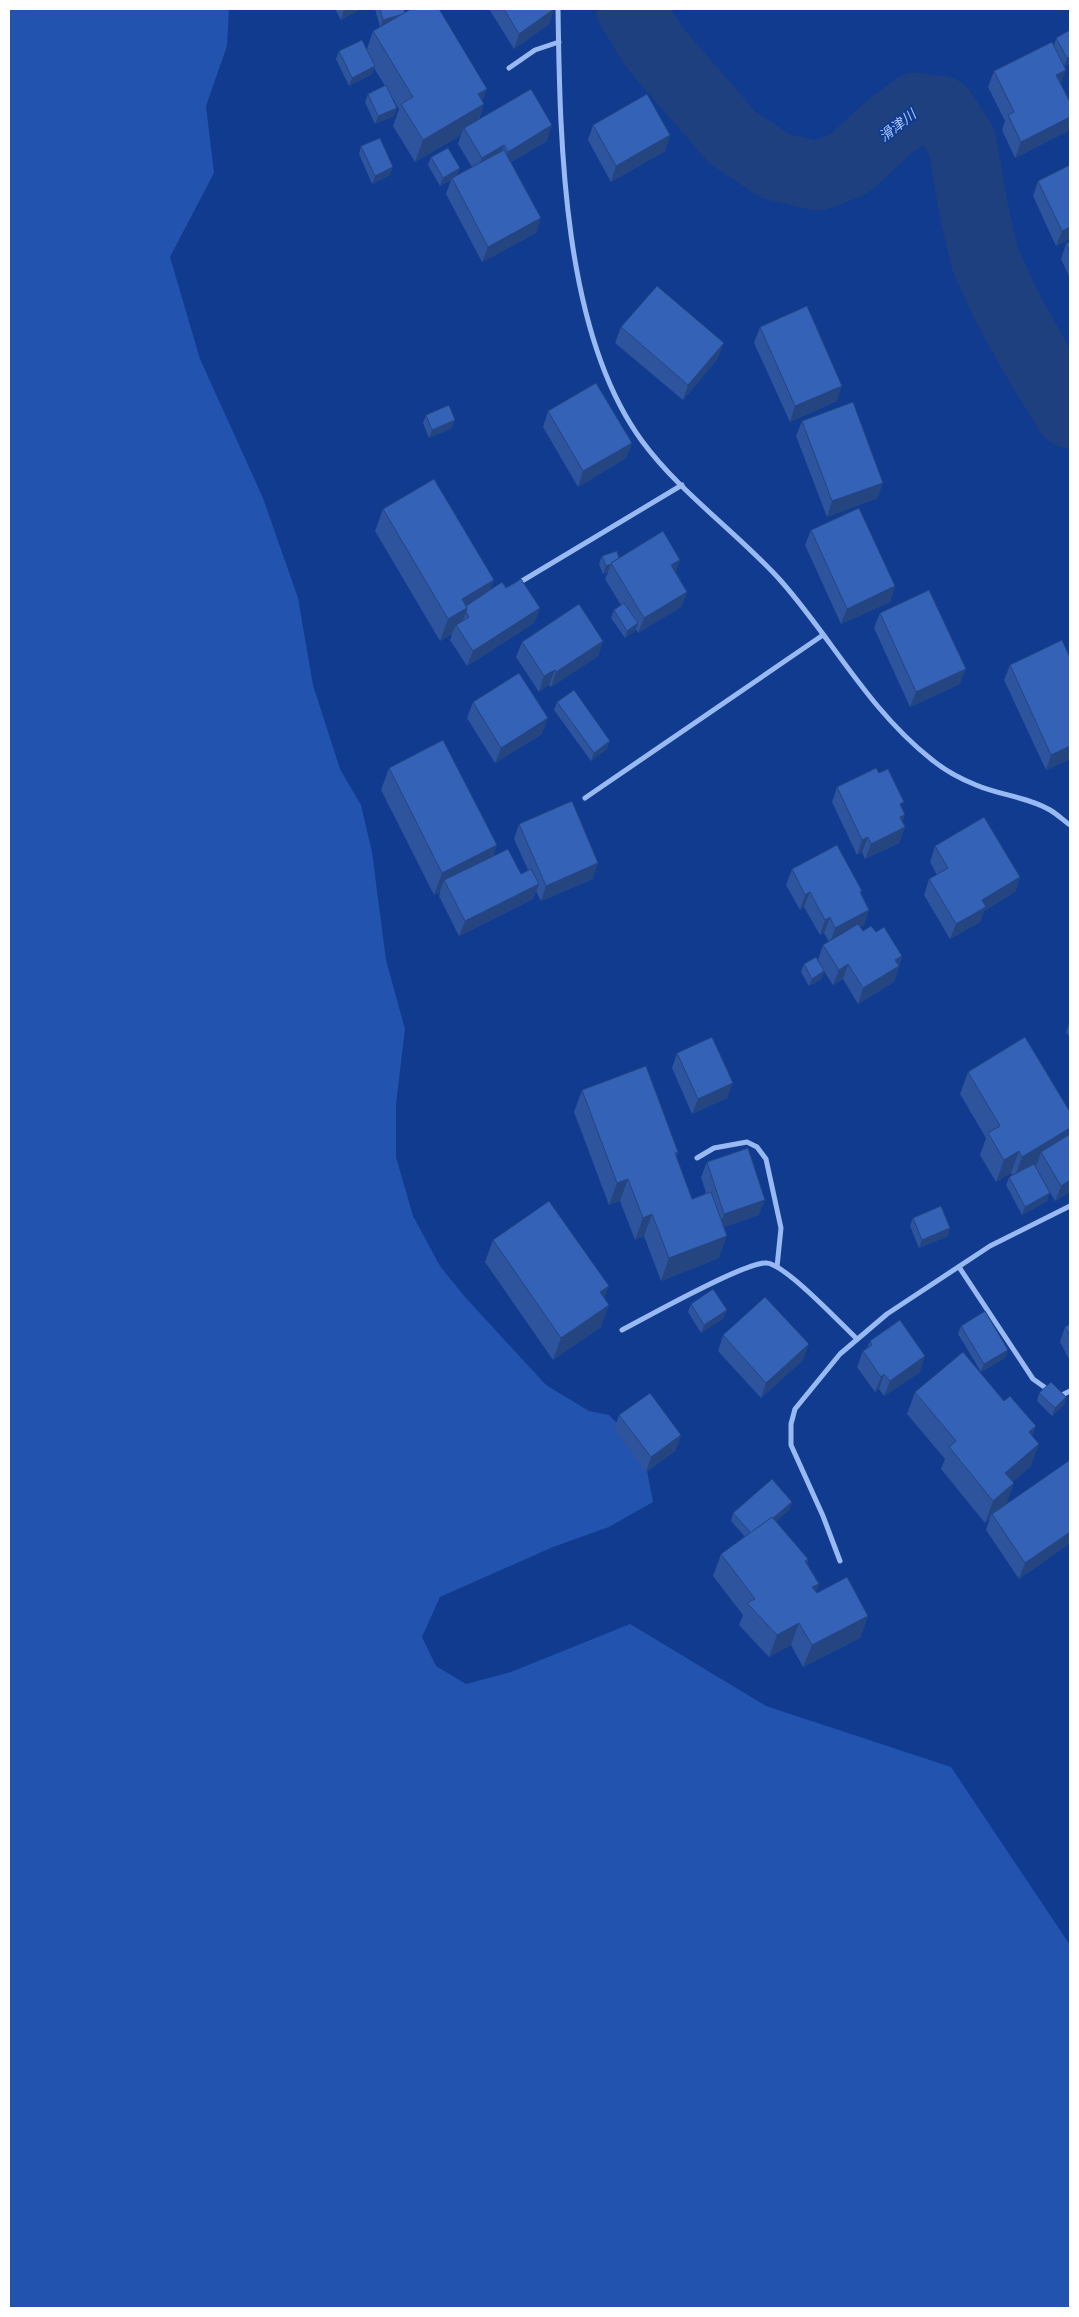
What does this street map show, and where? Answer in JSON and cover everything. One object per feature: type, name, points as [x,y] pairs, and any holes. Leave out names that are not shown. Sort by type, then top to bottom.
[{"type":"street","points":[[558,9],[561,133],[570,216],[587,319],[597,354],[626,414],[641,440],[664,468],[780,580],[853,677],[888,719],[932,760],[975,785],[1048,809],[1070,826]]},
{"type":"street","points":[[509,68],[535,50],[559,42]]},
{"type":"street","points":[[522,581],[682,485]]},
{"type":"street","points":[[585,798],[823,635]]},
{"type":"street","points":[[697,1158],[714,1148],[747,1142],[757,1148],[766,1159],[781,1228],[777,1267]]},
{"type":"street","points":[[840,1562],[823,1516],[791,1444],[791,1424],[795,1409],[840,1354],[886,1314],[990,1246],[1070,1206]]},
{"type":"street","points":[[622,1330],[756,1264],[768,1263],[789,1275],[857,1339]]},
{"type":"street","points":[[959,1267],[1033,1379],[1060,1397],[1070,1391]]},
{"type":"shaded area","points":[[9,9],[229,9],[227,46],[206,106],[214,173],[170,257],[200,359],[263,498],[298,598],[313,685],[340,769],[361,805],[372,852],[386,960],[405,1029],[396,1104],[396,1157],[413,1216],[440,1266],[465,1297],[546,1385],[589,1411],[609,1415],[643,1449],[653,1502],[609,1527],[553,1547],[440,1597],[422,1637],[436,1666],[466,1684],[511,1672],[630,1624],[766,1706],[951,1767],[1070,1945],[1070,2308],[9,2308]]},
{"type":"building","points":[[380,9],[404,9],[405,13],[383,20]]},
{"type":"building","points":[[411,9],[439,9],[487,89],[478,94],[484,104],[423,140],[401,104],[413,97],[373,31]]},
{"type":"building","points":[[504,9],[554,9],[519,34]]},
{"type":"building","points":[[1070,30],[1070,57],[1067,58],[1056,38]]},
{"type":"building","points":[[362,40],[375,66],[352,78],[339,51]]},
{"type":"building","points":[[1052,42],[1066,70],[1056,75],[1070,102],[1070,117],[1021,142],[1008,115],[1014,112],[994,71]]},
{"type":"building","points":[[386,85],[397,108],[378,116],[368,94]]},
{"type":"building","points":[[531,89],[552,125],[508,152],[504,145],[482,158],[464,128]]},
{"type":"building","points":[[647,94],[670,135],[616,166],[593,125]]},
{"type":"building","points":[[380,138],[393,167],[375,176],[361,146]]},
{"type":"building","points":[[448,148],[460,168],[443,178],[431,157]]},
{"type":"building","points":[[504,150],[541,218],[488,247],[452,178]]},
{"type":"building","points":[[1070,165],[1070,227],[1062,231],[1038,181]]},
{"type":"building","points":[[1070,242],[1070,251],[1066,244]]},
{"type":"building","points":[[657,286],[724,343],[688,385],[621,327]]},
{"type":"building","points":[[807,306],[842,386],[795,406],[760,327]]},
{"type":"building","points":[[596,383],[632,443],[583,471],[548,411]]},
{"type":"building","points":[[853,402],[883,483],[832,501],[802,421]]},
{"type":"building","points":[[449,405],[455,420],[432,430],[426,415]]},
{"type":"building","points":[[434,479],[494,580],[462,599],[467,608],[448,619],[383,509]]},
{"type":"building","points":[[859,508],[895,586],[847,609],[811,530]]},
{"type":"building","points":[[663,531],[680,560],[671,565],[687,592],[644,618],[611,563]]},
{"type":"building","points":[[617,551],[619,558],[606,566],[602,556]]},
{"type":"building","points":[[521,579],[540,608],[473,651],[456,625],[469,617],[466,612],[466,606],[502,582],[506,588]]},
{"type":"building","points":[[929,590],[966,669],[916,692],[880,613]]},
{"type":"building","points":[[624,603],[638,623],[627,631],[614,610]]},
{"type":"building","points":[[579,604],[603,641],[556,672],[555,670],[544,676],[522,642]]},
{"type":"building","points":[[1062,640],[1070,658],[1070,746],[1051,755],[1010,665]]},
{"type":"building","points":[[519,673],[548,718],[501,748],[473,702]]},
{"type":"building","points":[[574,690],[610,741],[594,753],[557,702]]},
{"type":"building","points":[[443,740],[497,845],[442,873],[389,768]]},
{"type":"building","points":[[876,768],[879,773],[888,769],[904,802],[900,804],[905,815],[900,817],[905,827],[871,844],[868,837],[862,840],[837,787]]},
{"type":"building","points":[[572,801],[598,863],[546,886],[519,824]]},
{"type":"building","points":[[984,817],[1020,877],[982,900],[986,907],[956,924],[929,879],[948,868],[935,846]]},
{"type":"building","points":[[837,845],[862,891],[860,892],[869,910],[835,928],[830,917],[825,920],[810,892],[805,895],[792,869]]},
{"type":"building","points":[[508,849],[521,874],[531,869],[539,884],[465,921],[444,880]]},
{"type":"building","points":[[858,924],[863,931],[871,926],[876,932],[884,927],[902,956],[895,960],[899,966],[863,988],[848,964],[839,970],[823,945]]},
{"type":"building","points":[[816,957],[824,971],[812,979],[804,964]]},
{"type":"building","points":[[712,1037],[733,1083],[698,1099],[677,1053]]},
{"type":"building","points":[[1025,1037],[1070,1112],[1070,1128],[1022,1157],[1019,1151],[1004,1160],[988,1133],[1000,1126],[968,1072]]},
{"type":"building","points":[[646,1066],[678,1152],[675,1153],[692,1199],[711,1192],[727,1236],[669,1258],[652,1214],[643,1218],[628,1179],[617,1183],[582,1090]]},
{"type":"building","points":[[1070,1134],[1070,1180],[1061,1186],[1041,1152]]},
{"type":"building","points":[[748,1148],[765,1200],[724,1214],[707,1162]]},
{"type":"building","points":[[1034,1164],[1050,1193],[1025,1207],[1009,1177]]},
{"type":"building","points":[[549,1201],[609,1286],[600,1292],[609,1305],[561,1338],[493,1240]]},
{"type":"building","points":[[941,1206],[950,1228],[922,1240],[913,1218]]},
{"type":"building","points":[[713,1289],[727,1310],[704,1325],[691,1304]]},
{"type":"building","points":[[765,1297],[809,1344],[766,1383],[723,1335]]},
{"type":"building","points":[[985,1311],[1008,1350],[984,1364],[961,1326]]},
{"type":"building","points":[[900,1320],[925,1356],[890,1381],[884,1374],[881,1377],[863,1351],[872,1345],[870,1341]]},
{"type":"building","points":[[1070,1324],[1070,1336],[1065,1327]]},
{"type":"building","points":[[963,1352],[1004,1401],[1010,1396],[1036,1426],[1029,1432],[1039,1444],[1005,1473],[1014,1483],[993,1501],[949,1447],[956,1441],[915,1392]]},
{"type":"building","points":[[1051,1382],[1066,1397],[1055,1408],[1039,1393]]},
{"type":"building","points":[[650,1393],[681,1435],[651,1457],[619,1415]]},
{"type":"building","points":[[1070,1460],[1070,1532],[1025,1563],[992,1514]]},
{"type":"building","points":[[772,1479],[792,1502],[751,1533],[733,1513]]},
{"type":"building","points":[[772,1517],[808,1559],[805,1561],[819,1584],[812,1587],[817,1593],[847,1577],[868,1616],[812,1645],[799,1623],[777,1635],[747,1603],[755,1599],[721,1554]]},
{"type":"waterway","name":"滑津川","points":[[631,9],[654,47],[732,137],[775,166],[818,176],[849,164],[887,129],[916,107],[942,111],[962,142],[973,206],[985,259],[1007,307],[1070,414]]}]
